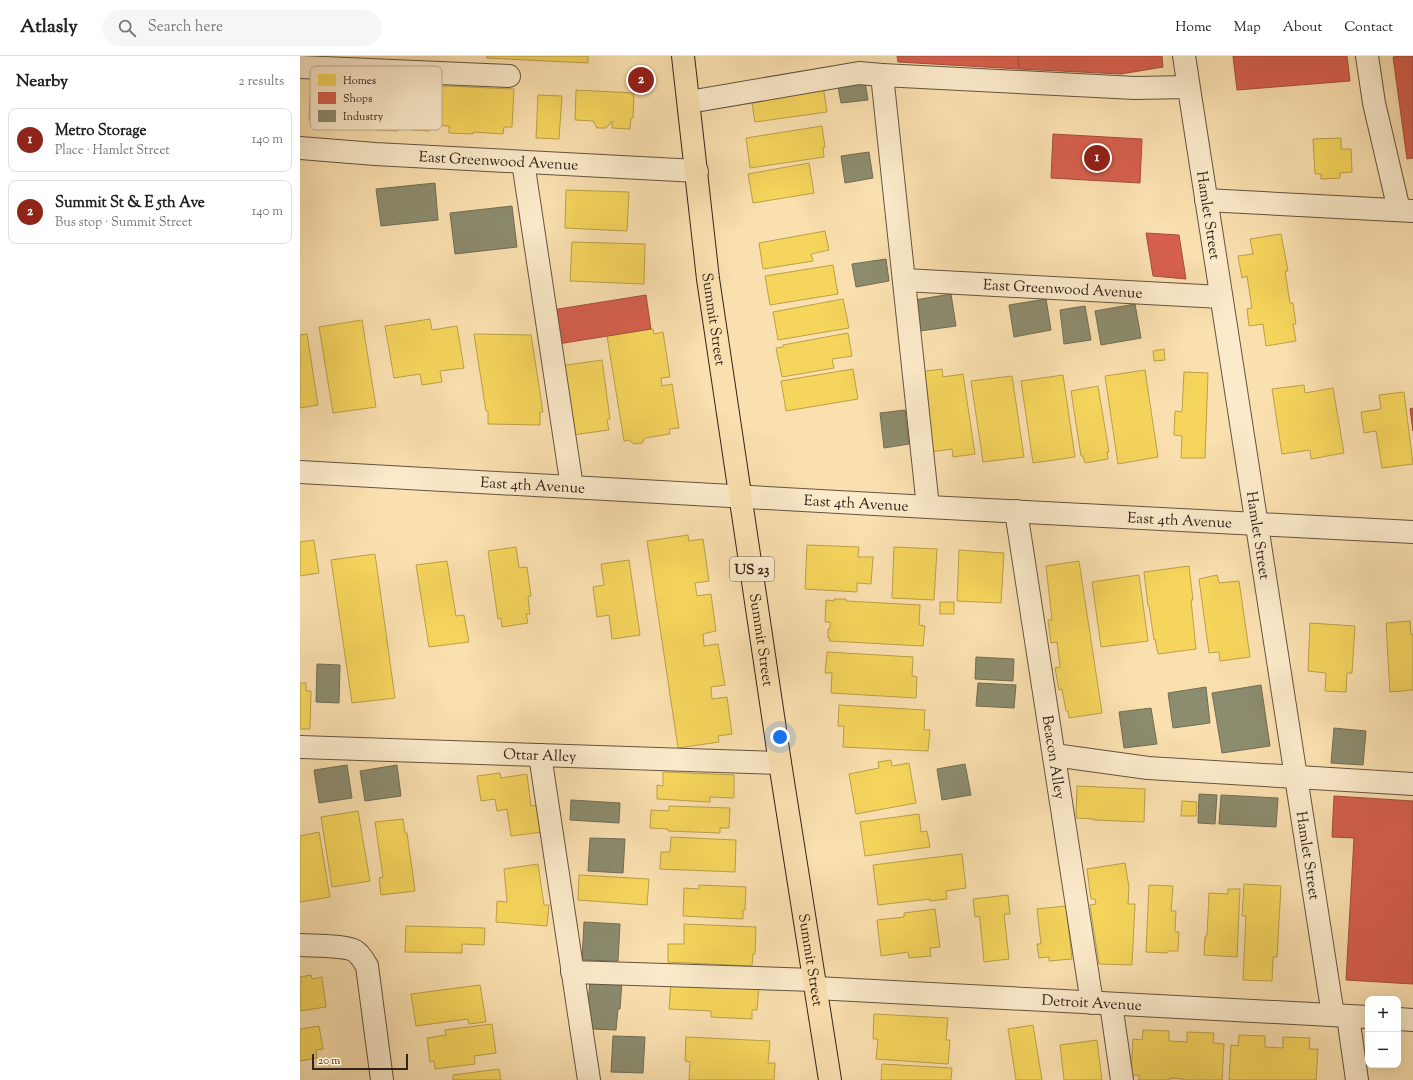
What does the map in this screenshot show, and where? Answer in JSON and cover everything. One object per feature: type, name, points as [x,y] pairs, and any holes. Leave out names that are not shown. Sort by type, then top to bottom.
[{"type":"main road","name":"Summit Street","points":[[683,56],[708,279],[780,763],[830,1080]]},
{"type":"street","name":"Hamlet Street","points":[[1184,56],[1296,777],[1349,1016],[1357,1080]]},
{"type":"street","points":[[1206,200],[1406,211],[1374,103],[1368,56]]},
{"type":"street","points":[[300,67],[310,67]]},
{"type":"street","points":[[442,73],[509,76]]},
{"type":"street","points":[[689,102],[860,73],[1135,88],[1188,87]]},
{"type":"street","points":[[882,75],[928,507]]},
{"type":"street","name":"East Greenwood Avenue","points":[[300,148],[375,154],[697,172]]},
{"type":"street","points":[[523,162],[572,487]]},
{"type":"street","name":"East Greenwood Avenue","points":[[904,280],[1221,297]]},
{"type":"street","name":"East 4th Avenue","points":[[300,472],[1413,532]]},
{"type":"street","name":"Beacon Alley","points":[[1016,511],[1054,755],[1102,1003],[1122,1080]]},
{"type":"street","name":"Ottar Alley","points":[[300,747],[780,763]]},
{"type":"street","points":[[540,755],[589,1080]]},
{"type":"street","points":[[1054,755],[1148,768],[1413,784]]},
{"type":"street","points":[[300,945],[344,948],[354,950],[362,957],[367,966],[382,1080]]},
{"type":"street","name":"Detroit Avenue","points":[[572,972],[815,984],[1102,1003],[1349,1016]]},
{"type":"street","points":[[1401,1019],[1413,1020]]},
{"type":"building: Homes","points":[[487,56],[588,56],[588,63],[487,58]]},
{"type":"building: Homes","points":[[442,86],[514,89],[512,127],[504,127],[503,134],[473,132],[473,134],[449,133],[449,126],[442,126]]},
{"type":"building: Homes","points":[[823,86],[827,112],[755,122],[751,97]]},
{"type":"building: Homes","points":[[576,90],[634,93],[633,118],[631,118],[630,129],[612,128],[612,121],[606,128],[597,128],[593,121],[575,120]]},
{"type":"building: Homes","points":[[538,95],[562,96],[559,139],[536,138]]},
{"type":"building: Homes","points":[[822,126],[825,147],[823,147],[824,157],[750,168],[746,138]]},
{"type":"building: Homes","points":[[376,130],[398,130],[398,131]]},
{"type":"building: Homes","points":[[1341,138],[1341,149],[1351,149],[1352,172],[1340,173],[1340,178],[1321,179],[1321,174],[1315,174],[1313,139]]},
{"type":"building: Homes","points":[[809,163],[814,193],[753,203],[748,174]]},
{"type":"building: Homes","points":[[566,190],[629,192],[627,231],[565,228]]},
{"type":"building: Homes","points":[[825,231],[829,250],[811,254],[813,261],[763,269],[759,243]]},
{"type":"building: Homes","points":[[1281,234],[1288,271],[1285,271],[1290,303],[1293,303],[1296,324],[1293,324],[1296,341],[1266,346],[1263,324],[1249,326],[1247,309],[1252,308],[1247,276],[1242,278],[1238,256],[1253,254],[1250,239]]},
{"type":"building: Homes","points":[[572,242],[645,244],[644,284],[570,281]]},
{"type":"building: Homes","points":[[833,265],[838,294],[770,305],[765,276]]},
{"type":"building: Homes","points":[[843,299],[849,328],[778,340],[773,312]]},
{"type":"building: Homes","points":[[430,319],[432,330],[457,326],[464,368],[440,371],[442,382],[422,385],[420,374],[394,378],[385,326]]},
{"type":"building: Homes","points":[[362,320],[376,407],[333,413],[319,327]]},
{"type":"building: Homes","points":[[653,329],[654,334],[663,332],[670,377],[661,378],[662,386],[672,384],[679,428],[669,429],[670,434],[645,438],[642,443],[634,444],[629,440],[624,441],[607,336]]},
{"type":"building: Homes","points":[[848,333],[852,356],[832,359],[834,368],[782,377],[776,348],[783,347],[783,345]]},
{"type":"building: Homes","points":[[307,334],[318,405],[300,408],[300,335]]},
{"type":"building: Homes","points":[[474,334],[531,335],[543,412],[540,412],[540,425],[488,424],[488,411],[486,411]]},
{"type":"building: Homes","points":[[1164,349],[1165,360],[1154,361],[1153,351]]},
{"type":"building: Homes","points":[[602,360],[610,419],[607,420],[609,430],[572,435],[560,366]]},
{"type":"building: Homes","points":[[853,369],[858,399],[786,411],[781,381]]},
{"type":"building: Homes","points":[[942,369],[943,377],[963,374],[975,454],[953,457],[952,449],[931,452],[919,372]]},
{"type":"building: Homes","points":[[1145,370],[1158,457],[1118,464],[1105,376]]},
{"type":"building: Homes","points":[[1184,372],[1208,373],[1205,458],[1181,458],[1182,436],[1174,435],[1175,411],[1182,412]]},
{"type":"building: Homes","points":[[1063,375],[1075,457],[1033,463],[1021,381]]},
{"type":"building: Homes","points":[[1012,376],[1024,457],[983,462],[971,381]]},
{"type":"building: Homes","points":[[1304,385],[1305,393],[1333,388],[1344,453],[1311,459],[1310,450],[1282,454],[1272,389]]},
{"type":"building: Homes","points":[[1098,386],[1109,452],[1107,452],[1108,459],[1085,463],[1083,456],[1081,456],[1071,391]]},
{"type":"building: Homes","points":[[1404,392],[1413,464],[1382,468],[1376,431],[1364,433],[1361,412],[1381,409],[1379,395]]},
{"type":"building: Homes","points":[[688,535],[689,541],[703,539],[709,581],[695,583],[697,596],[711,594],[716,631],[703,634],[704,646],[718,644],[725,685],[711,687],[712,699],[727,697],[732,734],[718,736],[719,742],[678,748],[647,541]]},
{"type":"building: Homes","points":[[314,540],[319,573],[300,576],[300,542]]},
{"type":"building: Homes","points":[[807,545],[859,547],[858,557],[873,557],[871,584],[857,583],[857,592],[805,589]]},
{"type":"building: Homes","points":[[516,547],[519,568],[527,567],[531,596],[528,597],[530,614],[526,614],[528,623],[502,627],[501,618],[498,619],[488,551]]},
{"type":"building: Homes","points":[[894,547],[937,549],[934,600],[892,598]]},
{"type":"building: Homes","points":[[959,550],[1004,553],[1001,603],[957,601]]},
{"type":"building: Homes","points":[[375,554],[395,698],[352,703],[331,560]]},
{"type":"building: Homes","points":[[629,560],[640,635],[612,639],[609,615],[597,617],[593,587],[604,585],[601,564]]},
{"type":"building: Homes","points":[[447,561],[456,616],[464,615],[469,642],[429,647],[416,565]]},
{"type":"building: Homes","points":[[1079,561],[1102,713],[1069,718],[1068,711],[1066,711],[1062,689],[1059,690],[1055,668],[1060,667],[1057,642],[1051,643],[1048,620],[1052,620],[1046,566]]},
{"type":"building: Homes","points":[[1189,566],[1196,649],[1158,654],[1148,606],[1144,572]]},
{"type":"building: Homes","points":[[1139,575],[1148,641],[1101,647],[1092,582]]},
{"type":"building: Homes","points":[[1217,575],[1219,583],[1239,581],[1250,657],[1220,661],[1219,652],[1209,653],[1199,579]]},
{"type":"building: Homes","points":[[834,599],[920,605],[919,625],[925,626],[923,646],[829,641],[830,638],[828,638],[828,629],[830,629],[830,622],[825,622],[826,600],[834,601]]},
{"type":"building: Homes","points":[[940,602],[954,602],[954,614],[940,614]]},
{"type":"building: Homes","points":[[1410,621],[1411,635],[1413,634],[1413,690],[1390,692],[1386,623]]},
{"type":"building: Homes","points":[[1310,623],[1355,626],[1352,673],[1347,673],[1346,692],[1325,691],[1326,673],[1308,671]]},
{"type":"building: Homes","points":[[827,652],[913,657],[912,676],[917,677],[916,698],[831,693],[832,673],[825,673]]},
{"type":"building: Homes","points":[[300,683],[306,683],[306,691],[311,691],[310,729],[300,729]]},
{"type":"building: Homes","points":[[839,705],[925,710],[924,730],[930,730],[928,751],[843,747],[844,726],[838,726]]},
{"type":"building: Homes","points":[[891,760],[892,766],[909,763],[916,803],[856,814],[849,774],[879,768],[878,762]]},
{"type":"building: Homes","points":[[663,772],[734,775],[734,798],[710,797],[710,802],[657,799],[657,785],[663,786]]},
{"type":"building: Homes","points":[[500,773],[501,778],[527,774],[531,806],[540,805],[543,832],[511,836],[507,809],[497,811],[495,799],[481,801],[477,776]]},
{"type":"building: Homes","points":[[1077,786],[1145,789],[1144,822],[1076,818]]},
{"type":"building: Homes","points":[[1182,801],[1197,802],[1196,816],[1181,816]]},
{"type":"building: Homes","points":[[669,806],[730,808],[729,828],[720,828],[720,833],[668,831],[668,829],[650,828],[651,810],[669,811]]},
{"type":"building: Homes","points":[[358,811],[370,881],[332,887],[321,817]]},
{"type":"building: Homes","points":[[919,814],[921,832],[927,831],[930,847],[865,856],[860,822]]},
{"type":"building: Homes","points":[[403,819],[405,833],[407,833],[415,891],[381,895],[379,878],[383,877],[375,822]]},
{"type":"building: Homes","points":[[319,832],[330,897],[300,902],[300,836]]},
{"type":"building: Homes","points":[[671,837],[736,840],[735,872],[660,869],[661,852],[670,852]]},
{"type":"building: Homes","points":[[962,854],[966,888],[946,891],[947,899],[930,901],[930,899],[878,905],[873,865]]},
{"type":"building: Homes","points":[[1125,863],[1129,887],[1128,904],[1135,904],[1132,965],[1099,964],[1090,905],[1096,904],[1095,899],[1091,899],[1087,869]]},
{"type":"building: Homes","points":[[538,864],[544,905],[549,905],[547,926],[496,922],[497,901],[507,902],[504,869]]},
{"type":"building: Homes","points":[[579,875],[649,879],[647,905],[578,900]]},
{"type":"building: Homes","points":[[1244,884],[1281,886],[1277,957],[1273,957],[1272,981],[1243,980],[1246,916],[1242,916]]},
{"type":"building: Homes","points":[[699,885],[746,887],[743,919],[683,916],[684,888],[699,889]]},
{"type":"building: Homes","points":[[1149,885],[1173,886],[1171,911],[1176,911],[1175,932],[1179,932],[1178,951],[1168,951],[1168,953],[1146,952]]},
{"type":"building: Homes","points":[[1228,889],[1240,889],[1237,957],[1204,955],[1205,936],[1207,936],[1209,893],[1228,894]]},
{"type":"building: Homes","points":[[1008,895],[1010,914],[1004,914],[1009,959],[984,962],[980,921],[979,916],[975,917],[973,899]]},
{"type":"building: Homes","points":[[1066,906],[1072,959],[1049,961],[1049,957],[1039,958],[1037,944],[1041,944],[1037,909]]},
{"type":"building: Homes","points":[[935,909],[940,947],[930,948],[931,956],[909,958],[908,952],[881,956],[877,920],[904,917],[904,913]]},
{"type":"building: Homes","points":[[684,924],[756,927],[755,954],[753,954],[752,966],[668,962],[668,944],[684,944]]},
{"type":"building: Homes","points":[[406,926],[485,928],[484,945],[462,944],[462,953],[405,952]]},
{"type":"building: Homes","points":[[311,975],[312,979],[322,977],[326,1007],[300,1011],[300,977]]},
{"type":"building: Homes","points":[[671,981],[759,986],[757,1010],[752,1010],[752,1019],[711,1017],[711,1011],[669,1009]]},
{"type":"building: Homes","points":[[480,985],[486,1022],[469,1024],[468,1019],[416,1026],[411,994]]},
{"type":"building: Homes","points":[[874,1014],[948,1018],[946,1040],[950,1040],[948,1064],[876,1059],[878,1039],[873,1039]]},
{"type":"building: Homes","points":[[492,1024],[496,1053],[474,1056],[475,1064],[435,1069],[434,1061],[430,1062],[427,1038],[446,1035],[445,1030]]},
{"type":"building: Homes","points":[[1033,1025],[1042,1080],[1016,1080],[1008,1029]]},
{"type":"building: Homes","points":[[319,1026],[323,1049],[316,1050],[317,1058],[300,1061],[300,1029]]},
{"type":"building: Homes","points":[[1143,1030],[1169,1031],[1169,1041],[1187,1042],[1187,1032],[1214,1033],[1213,1043],[1224,1044],[1222,1080],[1184,1080],[1170,1078],[1170,1080],[1139,1080],[1139,1075],[1131,1075],[1133,1039],[1142,1040]]},
{"type":"building: Homes","points":[[1239,1035],[1265,1036],[1265,1047],[1283,1048],[1283,1037],[1310,1038],[1309,1049],[1318,1049],[1316,1080],[1229,1080],[1231,1045],[1238,1046]]},
{"type":"building: Homes","points":[[686,1037],[770,1041],[768,1063],[775,1063],[774,1080],[689,1080],[690,1062],[685,1061]]},
{"type":"building: Homes","points":[[1097,1040],[1102,1080],[1064,1080],[1060,1045]]},
{"type":"building: Homes","points":[[882,1064],[952,1068],[951,1080],[881,1080]]},
{"type":"building: Homes","points":[[499,1069],[501,1080],[453,1080],[453,1075]]},
{"type":"building: Shops","points":[[897,56],[1018,56],[1019,69],[898,62]]},
{"type":"building: Shops","points":[[1018,56],[1162,56],[1163,67],[1121,74],[1019,69]]},
{"type":"building: Shops","points":[[1233,56],[1347,56],[1350,81],[1237,90]]},
{"type":"building: Shops","points":[[1413,56],[1413,158],[1407,159],[1393,57]]},
{"type":"building: Shops","points":[[1053,134],[1142,139],[1140,183],[1051,178]]},
{"type":"building: Shops","points":[[1146,233],[1179,235],[1186,279],[1153,276]]},
{"type":"building: Shops","points":[[646,295],[651,329],[558,344],[552,310]]},
{"type":"building: Shops","points":[[1413,408],[1413,431],[1410,409]]},
{"type":"building: Shops","points":[[1334,796],[1413,801],[1413,984],[1346,980],[1354,838],[1332,837]]},
{"type":"building: Industry","points":[[865,82],[868,100],[841,103],[838,87]]},
{"type":"building: Industry","points":[[869,152],[873,178],[845,183],[841,156]]},
{"type":"building: Industry","points":[[435,183],[438,220],[381,226],[376,189]]},
{"type":"building: Industry","points":[[512,206],[517,247],[455,254],[450,213]]},
{"type":"building: Industry","points":[[886,259],[889,281],[856,287],[852,264]]},
{"type":"building: Industry","points":[[951,294],[956,326],[920,331],[915,300]]},
{"type":"building: Industry","points":[[1046,299],[1051,330],[1014,337],[1009,305]]},
{"type":"building: Industry","points":[[1135,304],[1141,338],[1101,345],[1095,311]]},
{"type":"building: Industry","points":[[1085,306],[1091,340],[1064,344],[1060,310]]},
{"type":"building: Industry","points":[[905,410],[909,444],[884,448],[880,413]]},
{"type":"building: Industry","points":[[976,657],[1014,659],[1013,681],[975,679]]},
{"type":"building: Industry","points":[[317,664],[340,665],[339,703],[316,702]]},
{"type":"building: Industry","points":[[978,683],[1016,685],[1014,708],[976,706]]},
{"type":"building: Industry","points":[[1261,685],[1270,746],[1222,753],[1212,693]]},
{"type":"building: Industry","points":[[1206,687],[1210,723],[1173,728],[1168,693]]},
{"type":"building: Industry","points":[[1151,708],[1157,744],[1124,748],[1119,712]]},
{"type":"building: Industry","points":[[1334,728],[1366,731],[1363,765],[1331,763]]},
{"type":"building: Industry","points":[[965,764],[971,795],[942,800],[937,769]]},
{"type":"building: Industry","points":[[347,765],[352,798],[319,803],[314,770]]},
{"type":"building: Industry","points":[[397,765],[401,796],[365,801],[360,771]]},
{"type":"building: Industry","points":[[1199,794],[1217,795],[1215,824],[1198,823]]},
{"type":"building: Industry","points":[[1221,795],[1278,798],[1276,827],[1219,824]]},
{"type":"building: Industry","points":[[571,800],[620,803],[619,823],[570,820]]},
{"type":"building: Industry","points":[[590,838],[625,839],[623,873],[588,871]]},
{"type":"building: Industry","points":[[584,922],[620,924],[618,961],[582,960]]},
{"type":"building: Industry","points":[[590,979],[622,981],[620,1009],[618,1009],[616,1030],[593,1029],[588,1007]]},
{"type":"building: Industry","points":[[613,1036],[645,1037],[643,1073],[611,1072]]},
{"type":"place","name":"Summit St & E 5th Ave","points":[[641,80]]},
{"type":"place","name":"Metro Storage","points":[[1097,158]]}]
